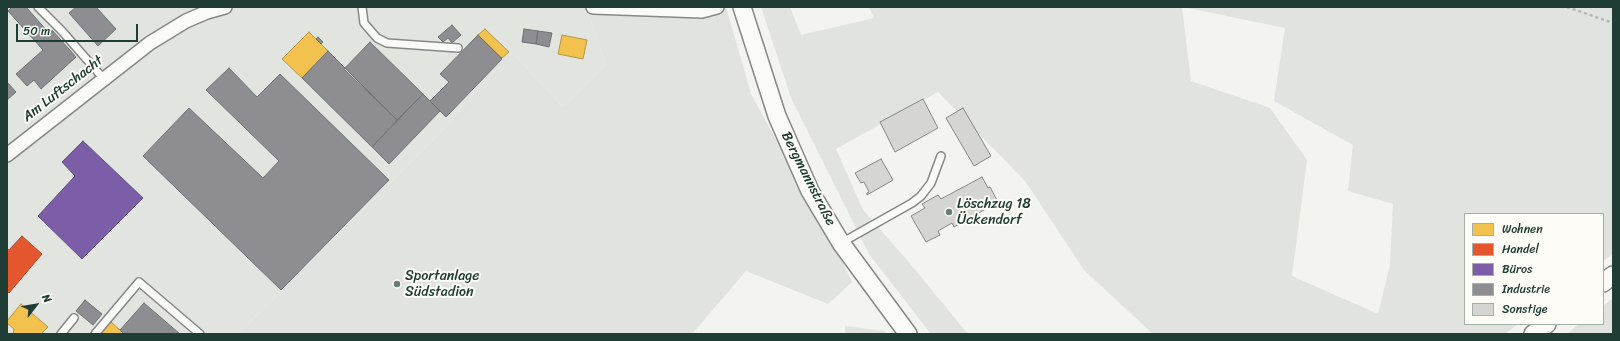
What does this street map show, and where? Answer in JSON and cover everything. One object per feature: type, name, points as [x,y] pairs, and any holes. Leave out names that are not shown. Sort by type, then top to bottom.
[{"type":"street","name":"Am Luftschacht","points":[[7,155],[103,78],[150,43],[186,21],[207,12],[225,7]]},
{"type":"street","points":[[593,7],[702,11],[717,7]]},
{"type":"street","name":"Bergmannstraße","points":[[742,7],[777,116],[810,191],[841,244],[908,334]]},
{"type":"street","points":[[1604,282],[1613,275]]},
{"type":"street","points":[[1533,334],[1546,325]]},
{"type":"lane","points":[[38,7],[103,78]]},
{"type":"lane","points":[[362,7],[364,23],[377,38],[387,43],[458,48]]},
{"type":"lane","points":[[841,244],[912,203],[931,183],[941,156]]},
{"type":"lane","points":[[95,334],[139,282],[200,334]]},
{"type":"lane","points":[[61,334],[74,318]]},
{"type":"path","points":[[1567,7],[1613,24]]},
{"type":"shaded area","points":[[7,7],[586,7],[606,65],[563,107],[512,52],[437,136],[238,334],[7,334]]},
{"type":"shaded area","points":[[586,7],[726,7],[751,94],[839,255],[852,282],[828,304],[746,271],[692,334],[238,334],[437,136],[512,52],[563,107],[606,65]]},
{"type":"shaded area","points":[[761,7],[790,7],[801,35],[874,18],[869,7],[1182,7],[1191,81],[1270,108],[1307,160],[1292,276],[1378,314],[1390,265],[1393,204],[1348,191],[1353,145],[1274,101],[1285,28],[1183,7],[1613,7],[1613,254],[1604,260],[1604,213],[1464,213],[1464,325],[1517,325],[1505,334],[1153,334],[1084,270],[1025,181],[938,92],[836,149],[863,210],[907,260],[968,334],[931,334],[869,254],[791,98]]},
{"type":"shaded area","points":[[1613,298],[1613,334],[1567,334],[1578,325],[1604,325],[1604,305]]},
{"type":"shaded area","points":[[845,326],[885,331],[886,334],[845,334]]},
{"type":"building: Wohnen","points":[[485,29],[509,52],[502,58],[478,35]]},
{"type":"building: Wohnen","points":[[309,32],[328,51],[302,78],[282,59]]},
{"type":"building: Wohnen","points":[[562,35],[587,40],[583,59],[558,54]]},
{"type":"building: Wohnen","points":[[21,304],[48,327],[41,334],[13,334],[14,329],[7,323],[7,321]]},
{"type":"building: Wohnen","points":[[111,322],[120,330],[124,334],[100,334]]},
{"type":"building: Handel","points":[[22,236],[42,254],[9,293],[7,291],[7,248],[9,250]]},
{"type":"building: Büros","points":[[83,141],[143,198],[82,259],[38,216],[75,176],[62,162]]},
{"type":"building: Industrie","points":[[12,7],[26,7],[49,33],[52,30],[76,57],[41,89],[34,80],[27,86],[16,74],[43,50],[8,11]]},
{"type":"building: Industrie","points":[[76,7],[96,7],[116,29],[98,46],[69,13]]},
{"type":"building: Industrie","points":[[452,25],[461,35],[452,43],[448,38],[443,42],[438,37]]},
{"type":"building: Industrie","points":[[524,29],[538,31],[536,44],[522,42]]},
{"type":"building: Industrie","points":[[538,31],[552,33],[549,47],[536,44]]},
{"type":"building: Industrie","points":[[478,35],[502,59],[446,117],[430,101],[449,82],[440,74]]},
{"type":"building: Industrie","points":[[318,37],[323,42],[321,44],[316,39]]},
{"type":"building: Industrie","points":[[370,42],[423,94],[397,120],[344,69]]},
{"type":"building: Industrie","points":[[328,51],[397,120],[372,147],[302,78]]},
{"type":"building: Industrie","points":[[229,68],[257,97],[280,74],[389,180],[281,290],[143,156],[189,108],[263,178],[279,161],[206,90]]},
{"type":"building: Industrie","points":[[7,82],[16,92],[7,100]]},
{"type":"building: Industrie","points":[[423,94],[440,111],[389,164],[372,147]]},
{"type":"building: Industrie","points":[[85,300],[102,314],[93,325],[76,311]]},
{"type":"building: Industrie","points":[[144,303],[180,334],[124,334],[120,330]]},
{"type":"building: Sonstige","points":[[923,99],[938,128],[895,152],[880,122]]},
{"type":"building: Sonstige","points":[[963,108],[991,156],[974,166],[946,118]]},
{"type":"building: Sonstige","points":[[881,159],[893,180],[867,195],[869,192],[864,182],[861,183],[855,173]]},
{"type":"building: Sonstige","name":"Löschzug 18 Ückendorf","points":[[982,177],[988,188],[990,187],[998,202],[954,227],[952,223],[938,231],[940,235],[926,242],[911,216],[925,208],[922,204],[938,195],[941,199]]},
{"type":"place","name":"Löschzug 18 Ückendorf","points":[[949,212]]},
{"type":"place","name":"Sportanlage Südstadion","points":[[397,284]]}]
